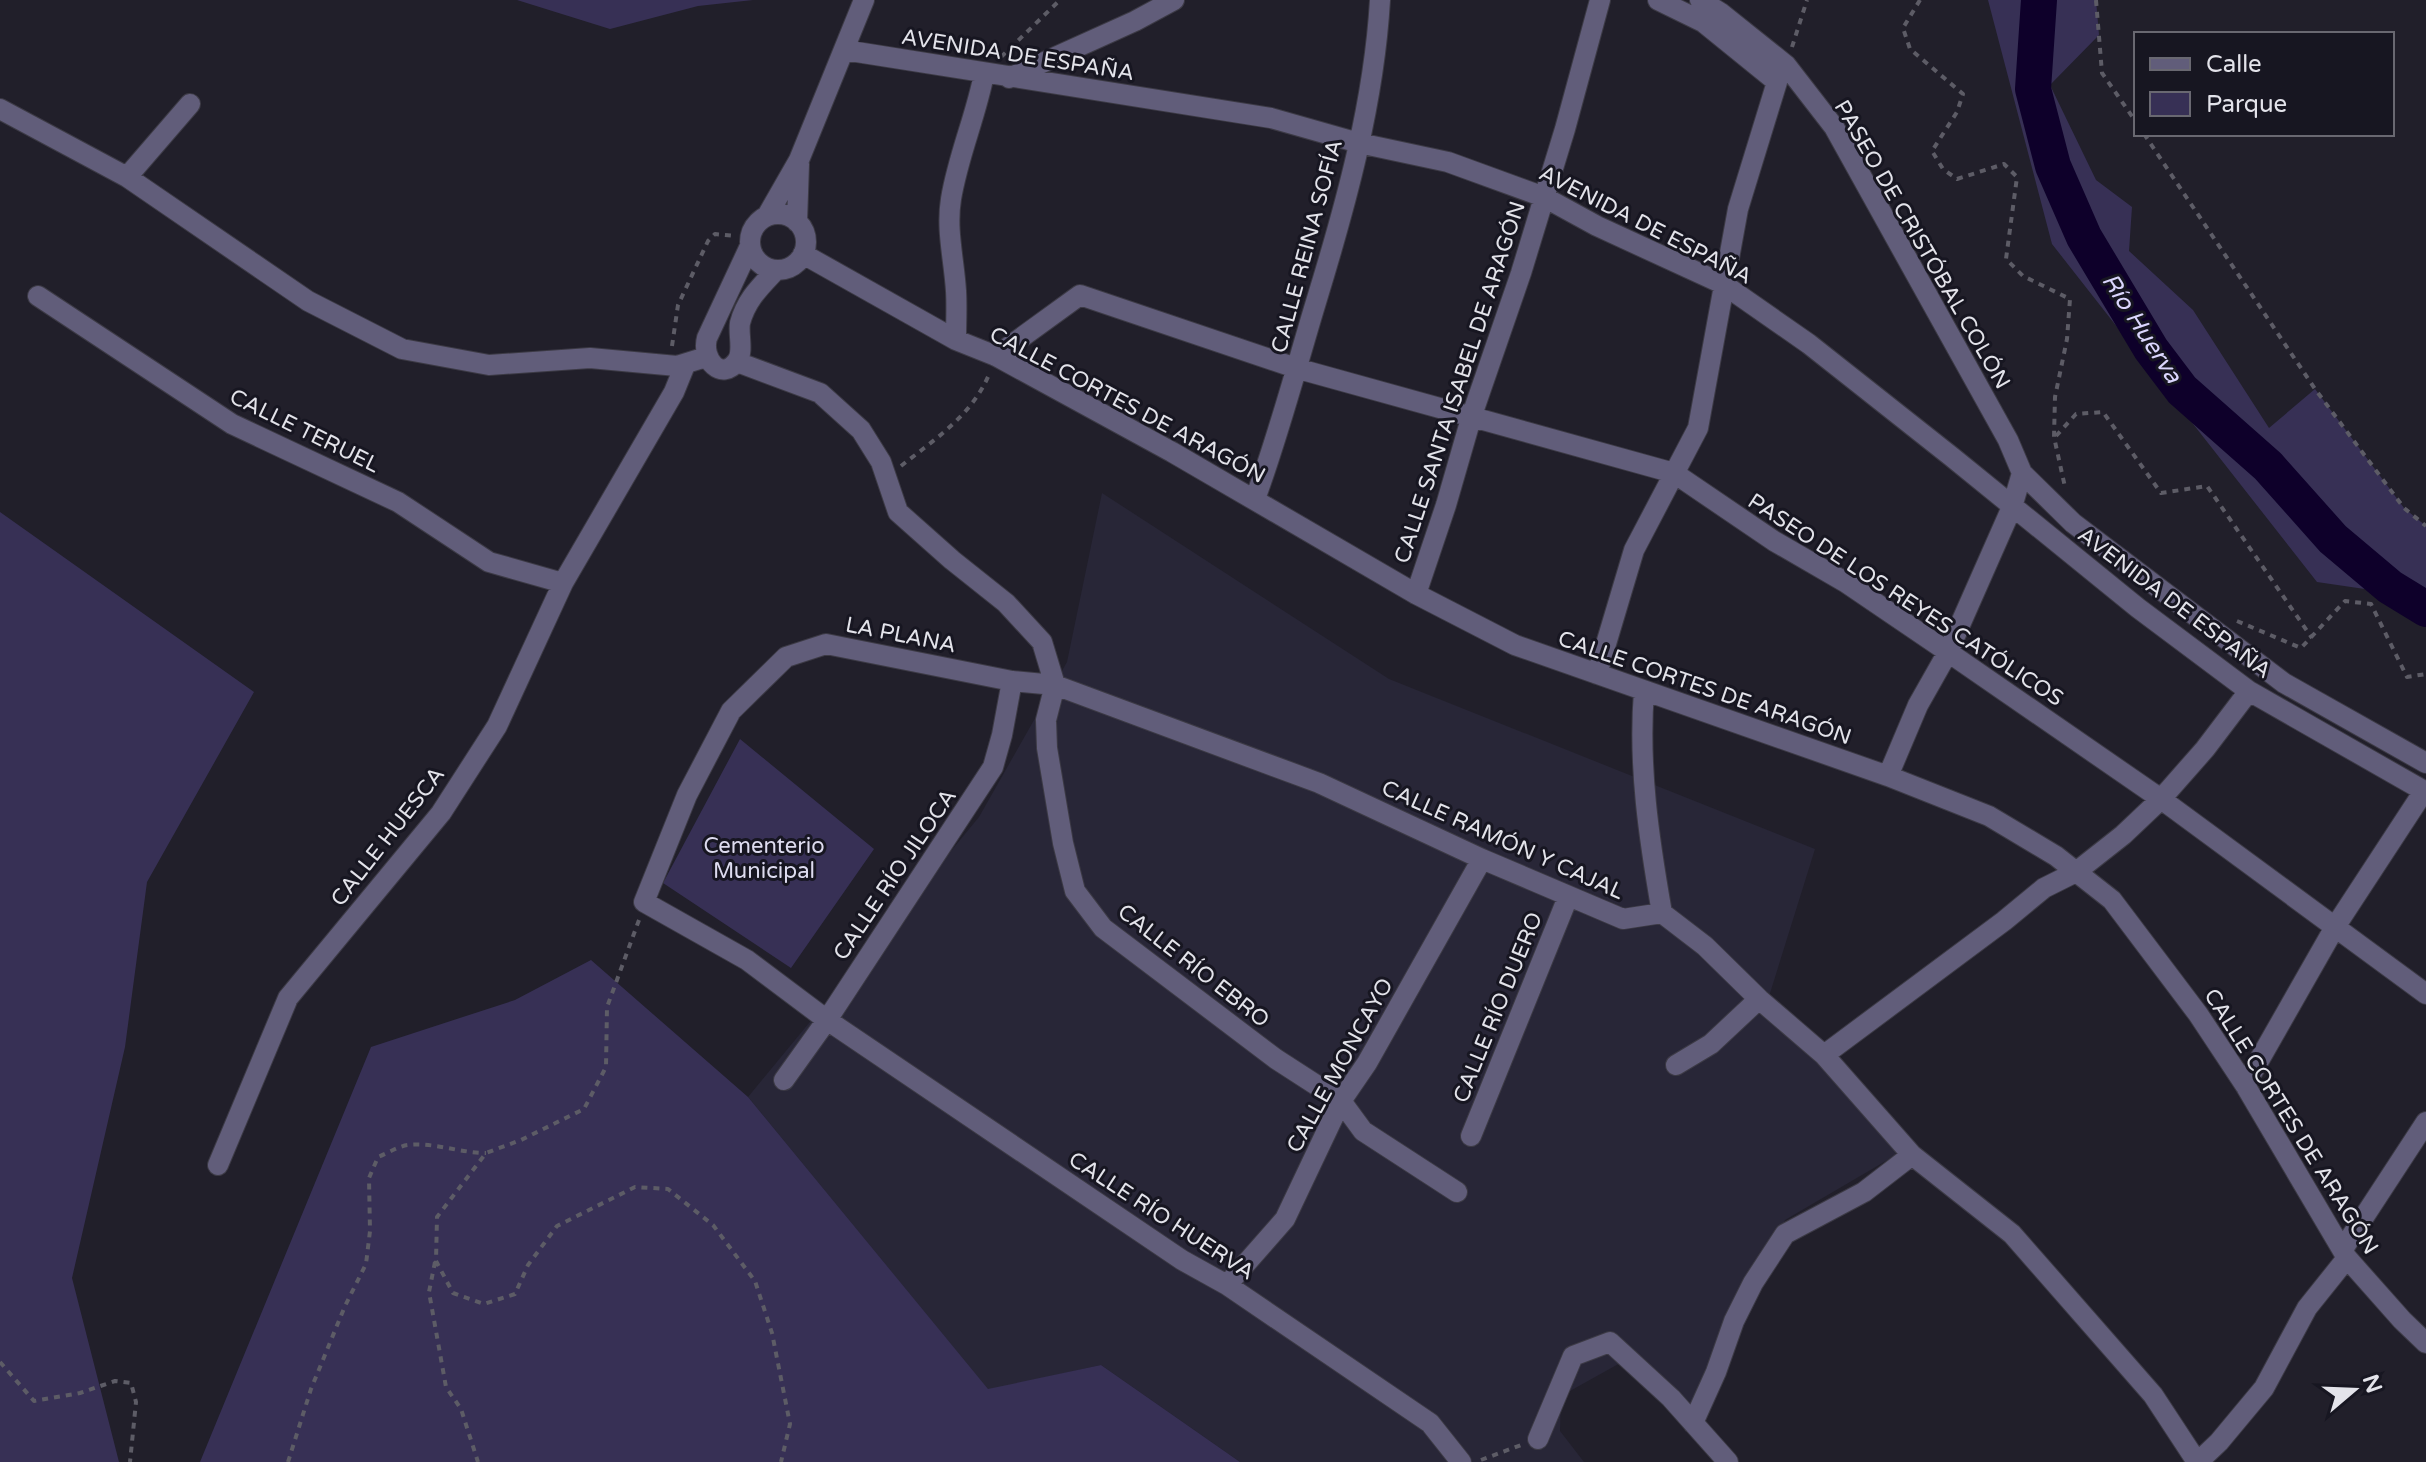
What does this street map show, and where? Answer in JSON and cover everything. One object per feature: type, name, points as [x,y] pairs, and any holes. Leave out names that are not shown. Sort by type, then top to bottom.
[{"type":"street","points":[[775,271],[747,303],[740,323],[740,355],[737,362],[727,368],[714,366],[706,357],[704,348],[707,338],[750,246],[755,225],[767,216],[799,160],[864,0]]},
{"type":"street","points":[[1009,78],[1174,0]]},
{"type":"street","name":"CALLE REINA SOFÍA","points":[[1255,499],[1299,369],[1337,237],[1377,55],[1380,0]]},
{"type":"street","name":"CALLE SANTA ISABEL DE ARAGÓN","points":[[1416,594],[1472,415],[1521,273],[1600,0]]},
{"type":"street","name":"PASEO DE CRISTÓBAL COLÓN","points":[[1658,0],[1703,22],[1782,74]]},
{"type":"street","name":"PASEO DE CRISTÓBAL COLÓN","points":[[1700,0],[1721,13],[1834,127],[2008,440],[2022,473]]},
{"type":"street","name":"AVENIDA DE ESPAÑA","points":[[844,50],[1271,118],[1359,143],[1448,162],[1544,197],[1597,226],[1723,284],[1809,344],[2138,608],[2249,691],[2425,792]]},
{"type":"street","points":[[956,340],[950,210],[957,165],[984,74]]},
{"type":"street","points":[[1597,674],[1634,550],[1698,428],[1738,209],[1782,74]]},
{"type":"street","points":[[127,177],[190,104]]},
{"type":"street","points":[[0,110],[127,177],[308,301],[402,349],[489,365],[590,358],[678,366],[706,357]]},
{"type":"street","points":[[797,222],[799,160]]},
{"type":"street","points":[[750,246],[755,260],[775,271],[792,267],[803,254],[806,237],[797,222],[788,216],[767,216]]},
{"type":"street","name":"CALLE CORTES DE ARAGÓN","points":[[803,254],[956,340],[996,356],[1255,499],[1416,594],[1515,645],[1888,776],[1989,816],[2056,856],[2112,900],[2198,1014],[2245,1085],[2345,1253],[2402,1320],[2426,1343]]},
{"type":"street","name":"PASEO DE LOS REYES CATÓLICOS","points":[[996,356],[1080,295],[1299,369],[1674,473],[1774,541],[1845,582],[2161,799],[2426,994]]},
{"type":"street","name":"CALLE TERUEL","points":[[38,296],[232,424],[398,502],[489,562],[563,583]]},
{"type":"street","points":[[737,362],[806,387],[832,402],[861,430],[881,462],[898,512],[1006,603],[1042,642],[1055,685]]},
{"type":"street","name":"CALLE HUESCA","points":[[218,1165],[288,998],[441,813],[497,726],[563,583],[674,392],[678,366]]},
{"type":"street","points":[[1888,776],[1918,705],[1948,652],[2012,507],[2022,473],[2073,523],[2284,683],[2426,763]]},
{"type":"street","name":"LA PLANA","points":[[644,902],[687,795],[731,711],[786,657],[826,644],[1012,681],[1055,685]]},
{"type":"street","name":"CALLE RÍO JILOCA","points":[[784,1080],[827,1020],[993,767],[1012,681]]},
{"type":"street","name":"CALLE RAMÓN Y CAJAL","points":[[1055,685],[1319,783],[1482,859],[1623,919],[1662,913]]},
{"type":"street","name":"CALLE RÍO EBRO","points":[[1055,685],[1046,720],[1047,748],[1063,843],[1075,891],[1103,928],[1276,1059],[1341,1101],[1363,1131],[1457,1192]]},
{"type":"street","points":[[1644,691],[1640,736],[1647,827],[1662,913],[1705,946],[1759,999],[1824,1055],[1912,1155],[2012,1234],[2153,1395],[2198,1462],[2264,1388],[2307,1308],[2426,1122]]},
{"type":"street","points":[[1824,1055],[2044,888],[2076,872],[2123,835],[2161,799],[2205,749],[2249,691]]},
{"type":"street","points":[[2245,1085],[2335,927],[2425,792]]},
{"type":"street","name":"CALLE MONCAYO","points":[[1227,1285],[1285,1219],[1341,1101],[1367,1063],[1482,859]]},
{"type":"street","name":"CALLE RÍO DUERO","points":[[1471,1136],[1568,897]]},
{"type":"street","name":"CALLE RÍO HUERVA","points":[[644,902],[747,960],[827,1020],[1169,1252],[1227,1285],[1430,1423],[1461,1462]]},
{"type":"street","points":[[1676,1065],[1711,1044],[1759,999]]},
{"type":"street","points":[[1693,1423],[1734,1321],[1753,1283],[1785,1234],[1864,1192],[1912,1155]]},
{"type":"street","points":[[1538,1439],[1573,1356],[1610,1342],[1671,1398],[1728,1462]]},
{"type":"path","points":[[984,74],[1060,0]]},
{"type":"path","points":[[1782,74],[1807,0]]},
{"type":"path","points":[[1920,0],[1903,28],[1910,49],[1963,94],[1957,112],[1932,151],[1943,169],[1957,179],[2004,164],[2017,177],[2006,259],[2023,276],[2070,299],[2067,339],[2055,397],[2054,437],[2073,523]]},
{"type":"path","points":[[2096,0],[2102,73],[2134,119]]},
{"type":"path","points":[[2145,136],[2315,389],[2404,508],[2426,526]]},
{"type":"path","points":[[678,366],[678,305],[708,241],[715,234],[737,237],[743,226]]},
{"type":"path","points":[[887,478],[968,410],[987,380],[996,356]]},
{"type":"path","points":[[2054,437],[2076,414],[2103,412],[2161,493],[2207,486],[2312,638]]},
{"type":"path","points":[[2256,636],[2236,620],[2301,648],[2345,601],[2371,604],[2407,677],[2426,674]]},
{"type":"path","points":[[288,1462],[317,1375],[366,1264],[370,1231],[369,1178],[378,1157],[407,1145],[486,1153],[521,1140],[584,1109],[606,1067],[607,1007],[644,902]]},
{"type":"path","points":[[478,1462],[461,1409],[446,1387],[429,1292],[436,1261],[437,1217],[486,1153]]},
{"type":"path","points":[[436,1261],[453,1293],[484,1304],[515,1294],[528,1265],[557,1226],[635,1187],[668,1189],[713,1225],[755,1281],[772,1333],[790,1424],[781,1462]]},
{"type":"path","points":[[0,1362],[34,1401],[80,1393],[115,1381],[131,1383],[136,1402],[130,1462]]},
{"type":"path","points":[[1476,1462],[1538,1439]]},
{"type":"shaded area","points":[[1102,493],[1389,679],[1815,849],[1766,1006],[1908,1148],[1785,1220],[1702,1423],[1622,1362],[1561,1396],[1560,1431],[1584,1462],[1240,1462],[1101,1365],[988,1390],[748,1097],[979,817],[1067,662]]},
{"type":"green space","points":[[517,0],[753,0],[698,6],[610,29]]},
{"type":"green space","points":[[1988,0],[2096,0],[2099,35],[2050,85],[2096,180],[2132,207],[2129,251],[2193,310],[2269,428],[2315,389],[2404,508],[2426,526],[2426,598],[2317,582],[2052,244]]},
{"type":"green space","points":[[0,512],[254,692],[147,882],[125,1047],[72,1278],[119,1462],[0,1462]]},
{"type":"green space","name":"Cementerio Municipal","points":[[740,739],[874,849],[791,968],[663,883]]},
{"type":"green space","points":[[591,960],[748,1097],[988,1389],[1101,1365],[1240,1462],[200,1462],[371,1047],[515,1000]]},
{"type":"waterway","name":"Río Huerva","points":[[2039,0],[2033,89],[2053,166],[2084,237],[2151,349],[2182,390],[2268,466],[2333,539],[2390,587],[2426,609]]}]
